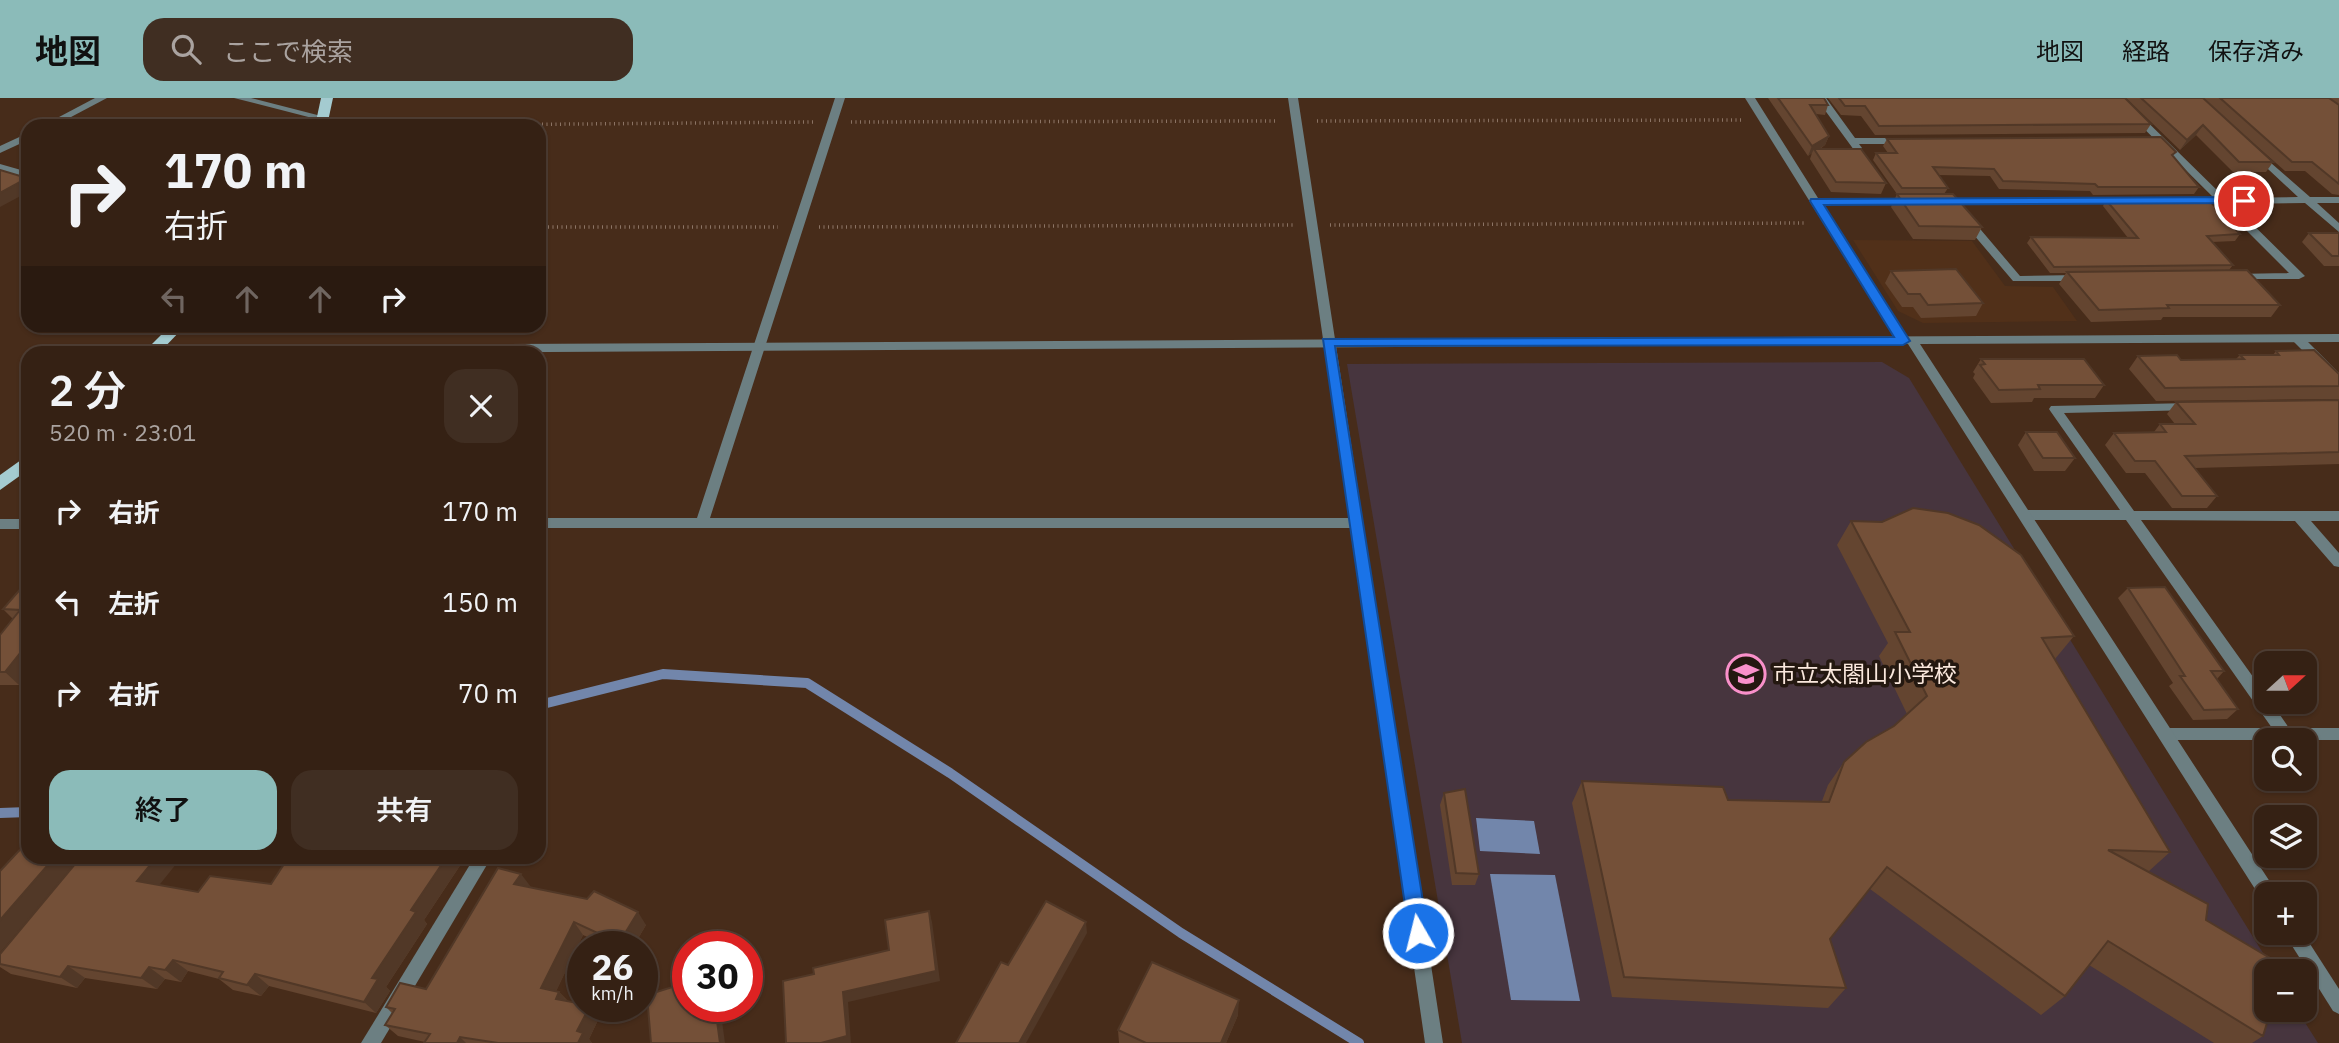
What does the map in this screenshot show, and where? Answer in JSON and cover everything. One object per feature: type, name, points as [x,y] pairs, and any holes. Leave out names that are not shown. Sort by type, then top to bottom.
[{"type":"main road","points":[[324,119],[327,98]]},
{"type":"main road","points":[[157,346],[170,333]]},
{"type":"main road","points":[[0,484],[21,467]]},
{"type":"street","points":[[61,119],[102,98]]},
{"type":"street","points":[[239,98],[312,119]]},
{"type":"street","points":[[702,523],[840,98]]},
{"type":"street","points":[[1293,98],[1434,1043]]},
{"type":"street","points":[[1750,98],[1829,223],[2025,515],[2260,882]]},
{"type":"street","points":[[1821,98],[1866,161]]},
{"type":"street","points":[[2118,98],[2299,276],[2218,277]]},
{"type":"street","points":[[2147,139],[2160,139]]},
{"type":"street","points":[[0,150],[21,140]]},
{"type":"street","points":[[1852,141],[1919,141]]},
{"type":"street","points":[[2248,146],[2339,229]]},
{"type":"street","points":[[0,167],[21,173]]},
{"type":"street","points":[[1887,191],[1894,201]]},
{"type":"street","points":[[2209,201],[2339,200]]},
{"type":"street","points":[[1815,201],[2141,201]]},
{"type":"street","points":[[1951,201],[2017,279],[2098,278]]},
{"type":"street","points":[[546,348],[2339,338]]},
{"type":"street","points":[[2298,339],[2339,380]]},
{"type":"street","points":[[2204,407],[2054,409],[2281,728]]},
{"type":"street","points":[[2025,515],[2339,516]]},
{"type":"street","points":[[2299,516],[2339,562]]},
{"type":"street","points":[[546,523],[1357,523]]},
{"type":"street","points":[[0,524],[21,524]]},
{"type":"street","points":[[2166,734],[2254,734]]},
{"type":"street","points":[[2317,734],[2339,734]]},
{"type":"street","points":[[370,1043],[479,864]]},
{"type":"street","points":[[2301,945],[2339,1005]]},
{"type":"path","points":[[546,124],[1764,120]]},
{"type":"path","points":[[546,227],[1829,223]]},
{"type":"shaded area","points":[[1853,240],[1972,241],[2005,286],[2053,287],[2077,321],[1923,323],[1898,311]]},
{"type":"shaded area","name":"市立太閤山小学校","points":[[1882,362],[1909,378],[2254,939],[2254,945],[2258,945],[2267,959],[2254,959],[2254,1022],[2305,1022],[2318,1043],[1462,1043],[1347,364]]},
{"type":"water","points":[[1476,818],[1534,821],[1540,854],[1480,851]]},
{"type":"water","points":[[1490,874],[1555,875],[1580,1001],[1511,1000]]},
{"type":"building","points":[[1778,98],[1824,98],[1828,105],[1810,105],[1829,136],[1812,146]]},
{"type":"building","points":[[1839,98],[2125,98],[2151,124],[1879,126],[1865,106],[1845,106]]},
{"type":"building","points":[[2141,98],[2203,98],[2273,162],[2239,162],[2203,125],[2187,140]]},
{"type":"building","points":[[2220,98],[2329,98],[2339,105],[2339,184],[2312,162],[2292,162]]},
{"type":"building","points":[[2161,137],[2176,152],[2172,155],[2199,187],[2098,187],[2095,184],[2003,181],[1994,169],[1933,167],[1948,188],[1902,188],[1876,153],[1897,153],[1887,139]]},
{"type":"building","points":[[1814,149],[1861,149],[1886,183],[1836,182]]},
{"type":"building","points":[[0,170],[21,176],[21,181],[0,193]]},
{"type":"building","points":[[1897,194],[1953,194],[1982,227],[1919,226]]},
{"type":"building","points":[[2208,199],[2240,234],[2207,236],[2233,265],[2054,267],[2031,237],[2138,238],[2106,200]]},
{"type":"building","points":[[2309,233],[2339,233],[2339,256],[2332,256]]},
{"type":"building","points":[[1956,269],[1983,303],[1928,305],[1920,294],[1908,294],[1891,271]]},
{"type":"building","points":[[2247,270],[2280,305],[2167,305],[2169,308],[2099,310],[2067,272]]},
{"type":"building","points":[[2314,350],[2339,374],[2339,386],[2165,388],[2138,356],[2177,355],[2181,360],[2244,359],[2240,355],[2279,355],[2276,351]]},
{"type":"building","points":[[1981,359],[2084,359],[2104,385],[2038,385],[2040,389],[1999,390],[1980,365],[1985,364]]},
{"type":"building","points":[[2339,400],[2339,452],[2185,456],[2217,496],[2182,496],[2155,461],[2135,461],[2114,433],[2166,432],[2160,424],[2195,424],[2176,402]]},
{"type":"building","points":[[2026,432],[2057,432],[2075,458],[2043,458]]},
{"type":"building","points":[[1913,508],[1948,513],[1979,525],[2021,555],[2074,636],[2042,638],[2170,852],[2108,850],[2208,904],[2206,920],[2272,959],[2254,959],[2254,1022],[2267,1022],[2263,1036],[2108,941],[2065,996],[1887,867],[1830,939],[1846,988],[1624,977],[1582,781],[1723,787],[1728,800],[1829,802],[1844,762],[1866,742],[1894,726],[1927,696],[1895,632],[1910,632],[1851,521],[1882,522]]},
{"type":"building","points":[[2165,587],[2224,671],[2211,671],[2238,709],[2204,710],[2180,676],[2185,676],[2128,588]]},
{"type":"building","points":[[21,588],[21,652],[5,672],[0,672],[0,635],[20,610],[3,609]]},
{"type":"building","points":[[1465,789],[1479,874],[1456,873],[1444,793]]},
{"type":"building","points":[[21,848],[21,864],[49,864],[0,920],[0,871]]},
{"type":"building","points":[[75,864],[151,864],[137,881],[198,892],[210,876],[271,884],[284,864],[442,864],[411,910],[416,912],[372,978],[378,979],[364,1002],[255,974],[247,985],[219,978],[223,972],[173,960],[165,970],[149,967],[141,978],[68,966],[60,977],[0,964],[0,954]]},
{"type":"building","points":[[498,868],[521,874],[514,884],[587,899],[594,891],[638,912],[626,931],[593,931],[574,922],[567,931],[541,988],[559,992],[556,999],[567,1001],[567,1022],[582,1022],[577,1031],[583,1033],[578,1043],[498,1043],[460,1037],[457,1043],[424,1043],[430,1034],[385,1025],[395,1009],[386,1007],[400,983],[426,989]]},
{"type":"building","points":[[1046,901],[1086,922],[1019,1043],[956,1043],[1001,962],[1008,965]]},
{"type":"building","points":[[929,911],[936,971],[843,992],[847,1036],[821,1043],[786,1043],[783,981],[814,974],[813,968],[889,950],[885,920]]},
{"type":"building","points":[[1152,962],[1239,1000],[1221,1043],[1146,1043],[1118,1030]]},
{"type":"building","points":[[672,987],[672,1022],[717,1022],[720,1043],[651,1043],[649,1022],[658,1022],[658,992]]},
{"type":"waterway","points":[[546,703],[663,674],[807,683],[950,773],[1181,933],[1359,1043]]},
{"type":"waterway","points":[[0,813],[21,812]]},
{"type":"place","name":"市立太閤山小学校","points":[[1746,674]]},
{"type":"route","points":[[1418,933],[1328,342],[1903,341],[1815,201],[2244,201]]}]
